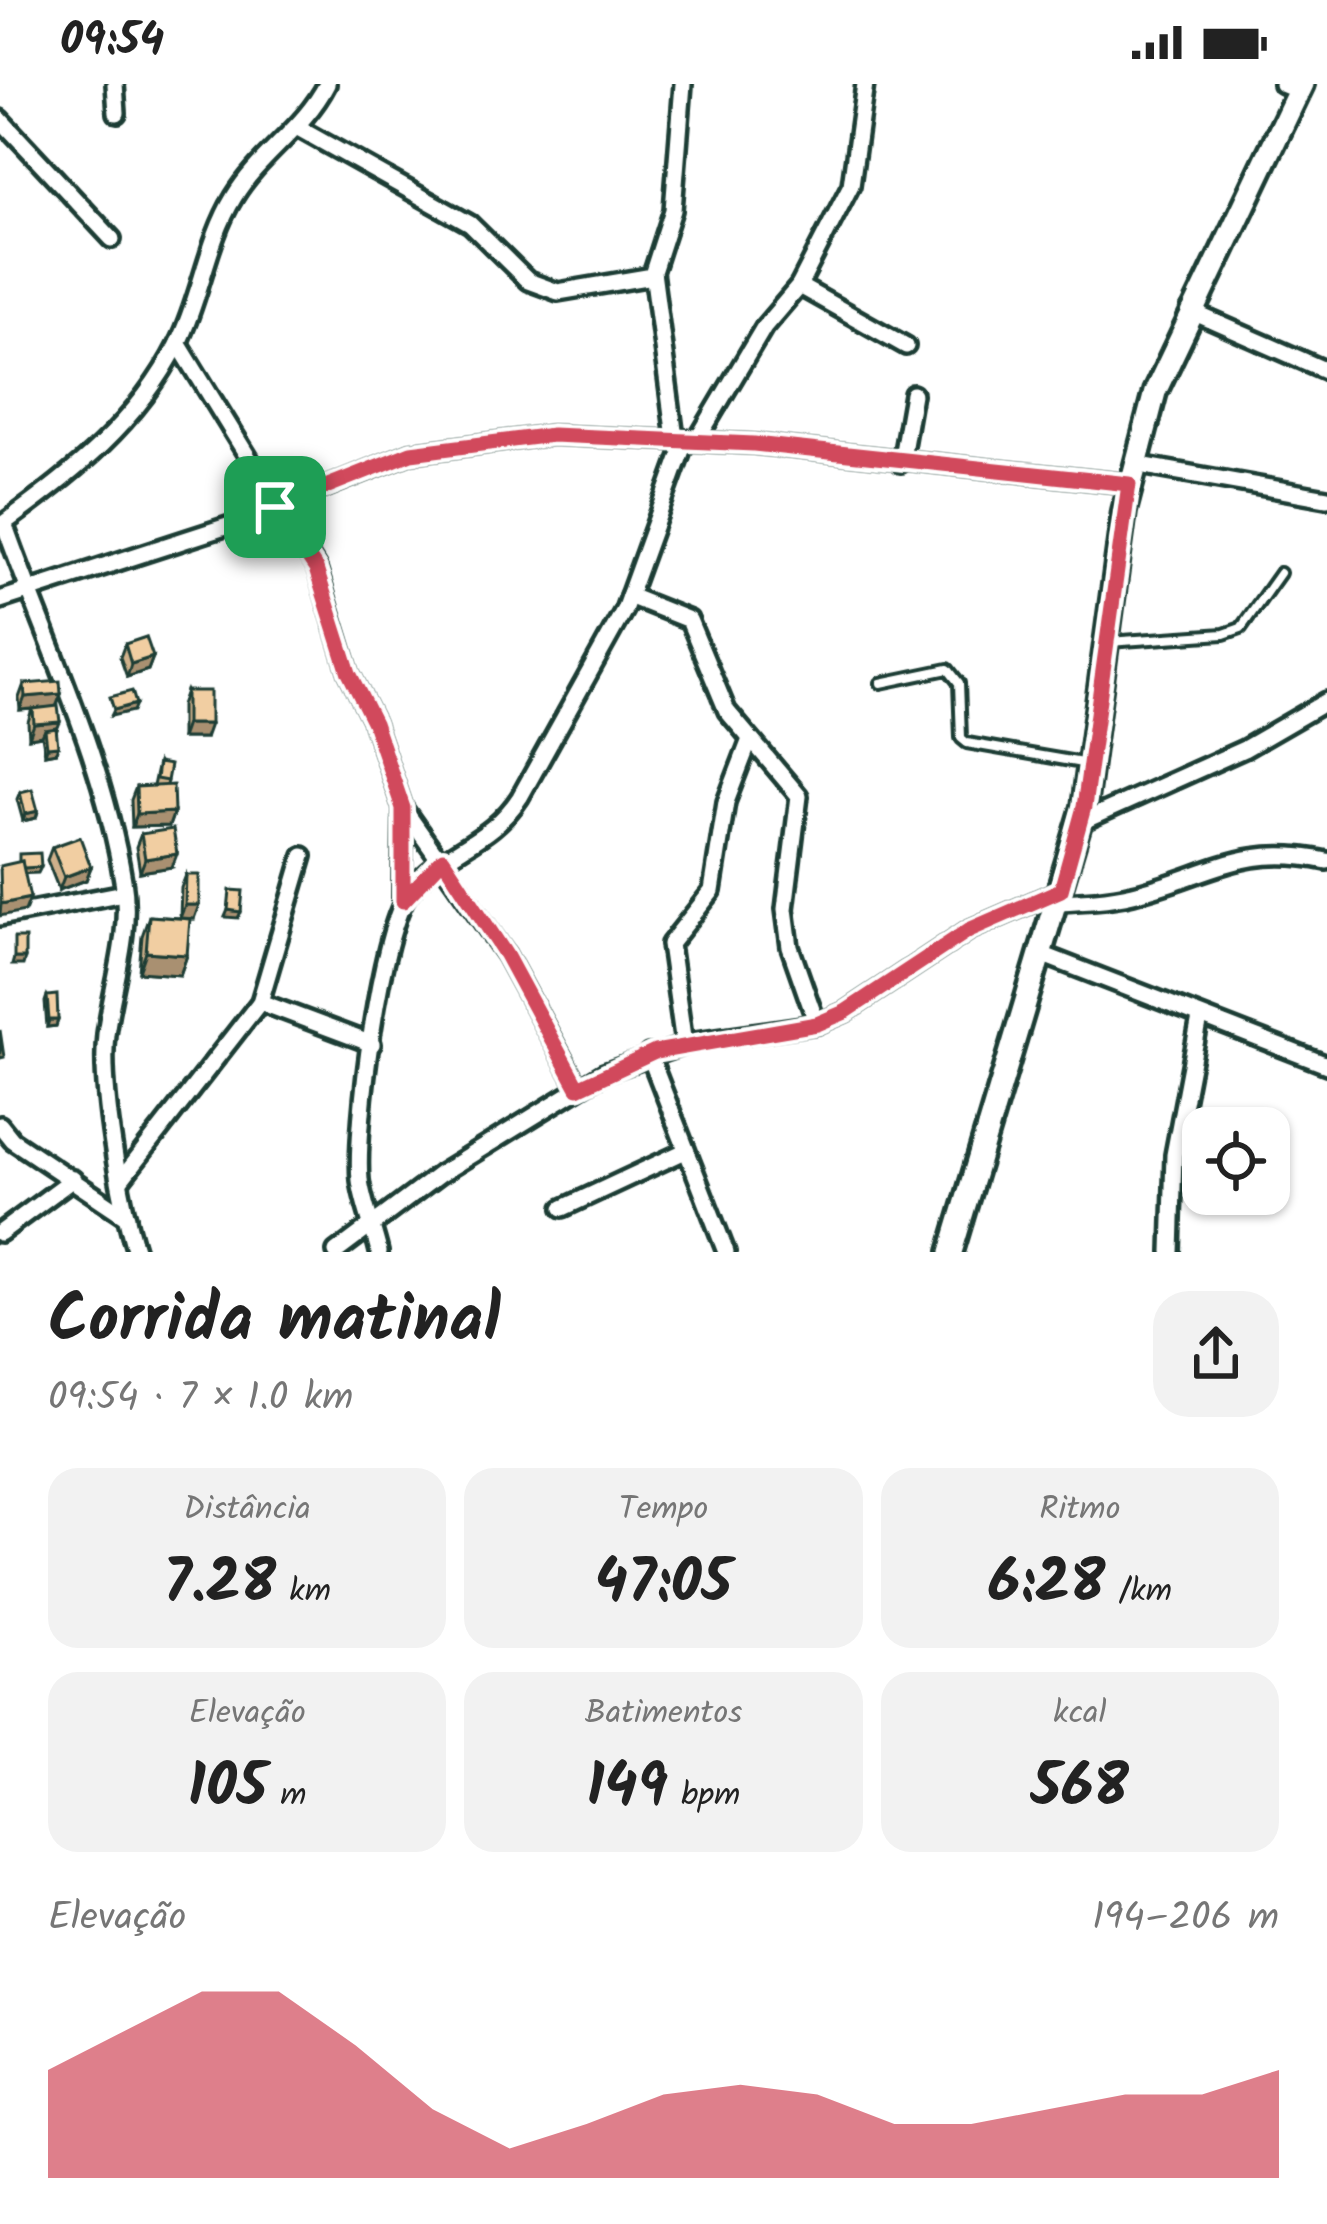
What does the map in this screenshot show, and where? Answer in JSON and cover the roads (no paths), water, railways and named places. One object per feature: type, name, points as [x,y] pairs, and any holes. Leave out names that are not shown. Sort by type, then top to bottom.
[{"type":"street","points":[[115,84],[117,113]]},
{"type":"street","points":[[136,1252],[127,1217],[105,1041],[125,933],[124,893],[64,677],[2,524],[111,438],[178,343],[235,194],[298,128],[327,84]]},
{"type":"street","points":[[683,84],[673,210],[653,276],[686,439]]},
{"type":"street","points":[[403,901],[443,859],[501,825],[629,596],[686,439],[764,327],[799,286],[851,185],[865,84]]},
{"type":"street","points":[[951,1252],[1079,823],[1131,474],[1155,392],[1294,86]]},
{"type":"street","points":[[0,119],[112,239]]},
{"type":"street","points":[[298,128],[470,224],[504,261],[542,290],[558,292],[653,276]]},
{"type":"street","points":[[799,286],[906,346]]},
{"type":"street","points":[[1190,311],[1327,371]]},
{"type":"street","points":[[178,343],[316,569],[349,673],[374,723],[403,808],[403,901],[372,1044],[360,1181],[379,1252]]},
{"type":"street","points":[[901,463],[913,394]]},
{"type":"street","points":[[0,600],[437,447],[552,435],[686,439],[901,463],[1131,474],[1327,498]]},
{"type":"street","points":[[629,596],[689,620],[727,711],[799,796],[785,909],[790,947],[817,1024]]},
{"type":"street","points":[[1079,823],[1244,749],[1327,701]]},
{"type":"street","points":[[684,1044],[670,944],[712,891],[726,802],[749,742]]},
{"type":"street","points":[[403,808],[506,955],[578,1088]]},
{"type":"street","points":[[336,1252],[578,1088],[649,1054],[684,1044],[817,1024],[845,1012],[969,930],[1059,896],[1135,894],[1245,858],[1281,854],[1327,861]]},
{"type":"street","points":[[122,1180],[260,1002],[303,856]]},
{"type":"street","points":[[0,917],[124,893]]},
{"type":"street","points":[[1041,954],[1327,1065]]},
{"type":"street","points":[[260,1002],[372,1044]]},
{"type":"street","points":[[1171,1252],[1174,1155],[1200,1018]]},
{"type":"street","points":[[649,1054],[683,1153],[726,1252]]},
{"type":"street","points":[[0,1125],[6,1140],[127,1217]]},
{"type":"street","points":[[563,1208],[683,1153]]},
{"type":"street","points":[[0,1233],[73,1179]]},
{"type":"lane","points":[[1106,642],[1224,634],[1241,628],[1280,573]]},
{"type":"lane","points":[[881,683],[948,669],[959,682],[962,738],[968,743],[1090,764]]}]
